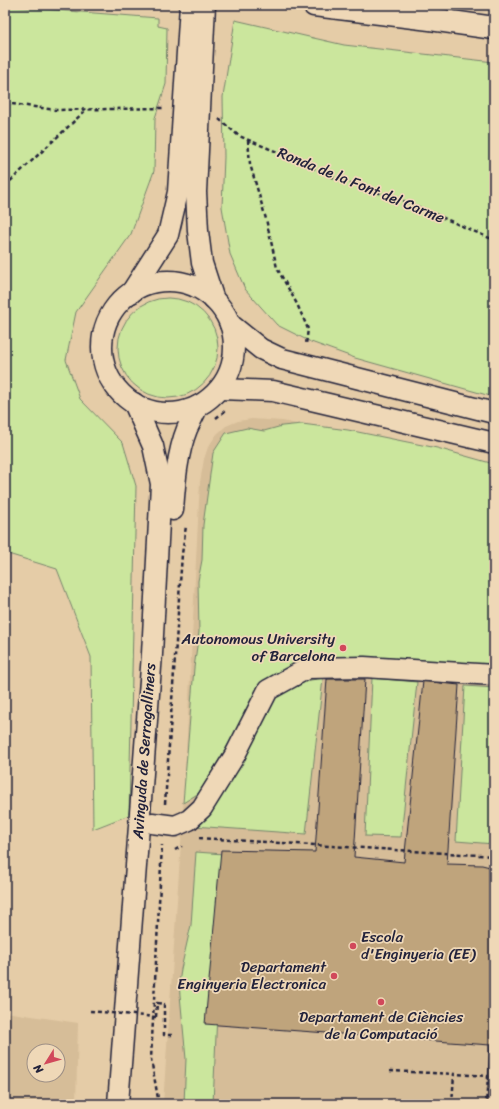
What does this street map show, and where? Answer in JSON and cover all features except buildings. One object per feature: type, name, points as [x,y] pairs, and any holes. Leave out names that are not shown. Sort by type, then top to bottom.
[{"type":"highway","points":[[314,5],[430,18],[494,28]]},
{"type":"highway","points":[[430,18],[483,40],[494,42]]},
{"type":"street","points":[[190,5],[194,76],[198,231],[202,264],[214,300]]},
{"type":"street","points":[[131,293],[148,285],[161,282],[174,282],[192,286],[204,292],[214,300],[223,311],[230,324],[234,344],[233,358],[227,378],[220,389],[210,399],[198,406],[179,412],[166,413],[146,409],[134,404],[114,385],[108,372],[103,353],[104,332],[109,319],[116,307],[131,293],[168,235],[178,192],[205,5]]},
{"type":"street","points":[[230,324],[261,349],[282,359],[494,413]]},
{"type":"street","points":[[220,389],[273,391],[494,443]]},
{"type":"street","name":"Avinguda de Serragalliners","points":[[118,1104],[152,654],[161,484],[153,446],[134,404]]},
{"type":"street","name":"Avinguda de Serragalliners","points":[[130,1104],[158,823],[175,486],[182,447],[187,430],[198,406]]},
{"type":"street","points":[[158,823],[175,826],[189,820],[202,808],[235,755],[268,690],[308,668],[364,667],[494,675]]},
{"type":"path","points":[[5,103],[56,110],[166,108]]},
{"type":"path","points":[[5,186],[87,109]]},
{"type":"path","name":"Ronda de la Font del Carme","points":[[216,115],[239,136],[333,177],[408,203],[494,240]]},
{"type":"path","points":[[248,140],[250,164],[266,219],[277,268],[297,304],[308,329],[306,348]]},
{"type":"path","points":[[214,420],[224,411],[231,409]]},
{"type":"path","points":[[159,1104],[151,1059],[158,823],[181,562],[186,525]]},
{"type":"path","points":[[195,841],[201,838],[494,856]]},
{"type":"path","points":[[176,850],[188,844]]},
{"type":"path","points":[[90,1011],[156,1017],[157,1003],[164,1004],[164,1035],[172,1036]]},
{"type":"path","points":[[390,1071],[488,1076],[486,1104]]},
{"type":"path","points":[[452,1104],[454,1074]]},
{"type":"path","points":[[308,1104],[308,1102],[348,1104]]},
{"type":"shaded area","name":"Autonomous University of Barcelona","points":[[252,419],[283,421],[494,471],[494,1104],[163,1104],[183,814],[200,482],[204,459],[208,447],[217,434],[226,426],[238,421]]},
{"type":"shaded area","points":[[5,1012],[78,1023],[76,1104],[5,1104]]},
{"type":"green space","points":[[5,6],[158,18],[158,26],[167,28],[166,84],[155,118],[154,171],[131,234],[76,312],[66,360],[80,399],[123,443],[136,486],[129,815],[93,829],[91,657],[57,569],[5,553]]},
{"type":"green space","points":[[235,20],[344,45],[494,62],[494,397],[355,358],[311,342],[277,325],[245,289],[230,254],[222,207],[224,157],[223,97]]},
{"type":"green space","points":[[168,298],[187,301],[204,312],[215,329],[218,348],[215,367],[204,384],[187,395],[168,398],[149,395],[132,384],[121,367],[118,348],[121,329],[132,312],[149,301]]},
{"type":"green space","points":[[302,424],[348,430],[437,448],[494,464],[494,674],[310,655],[267,680],[199,793],[183,803],[194,668],[199,632],[198,581],[202,560],[203,525],[213,453],[226,433],[247,428],[264,431],[282,426]]},
{"type":"green space","points":[[323,678],[306,834],[193,826],[274,699],[293,683]]},
{"type":"green space","points":[[372,678],[417,682],[401,837],[365,836]]},
{"type":"green space","points":[[465,686],[494,688],[494,844],[456,841]]},
{"type":"green space","points":[[196,852],[224,854],[213,1104],[184,1103],[186,1059],[179,984],[191,925]]},
{"type":"place","name":"Autonomous University of Barcelona","points":[[343,648]]},
{"type":"place","name":"Escola d'Enginyeria (EE)","points":[[353,946]]},
{"type":"place","name":"Departament Enginyeria Electronica","points":[[334,976]]},
{"type":"place","name":"Departament de Ciències de la Computació","points":[[381,1002]]}]
